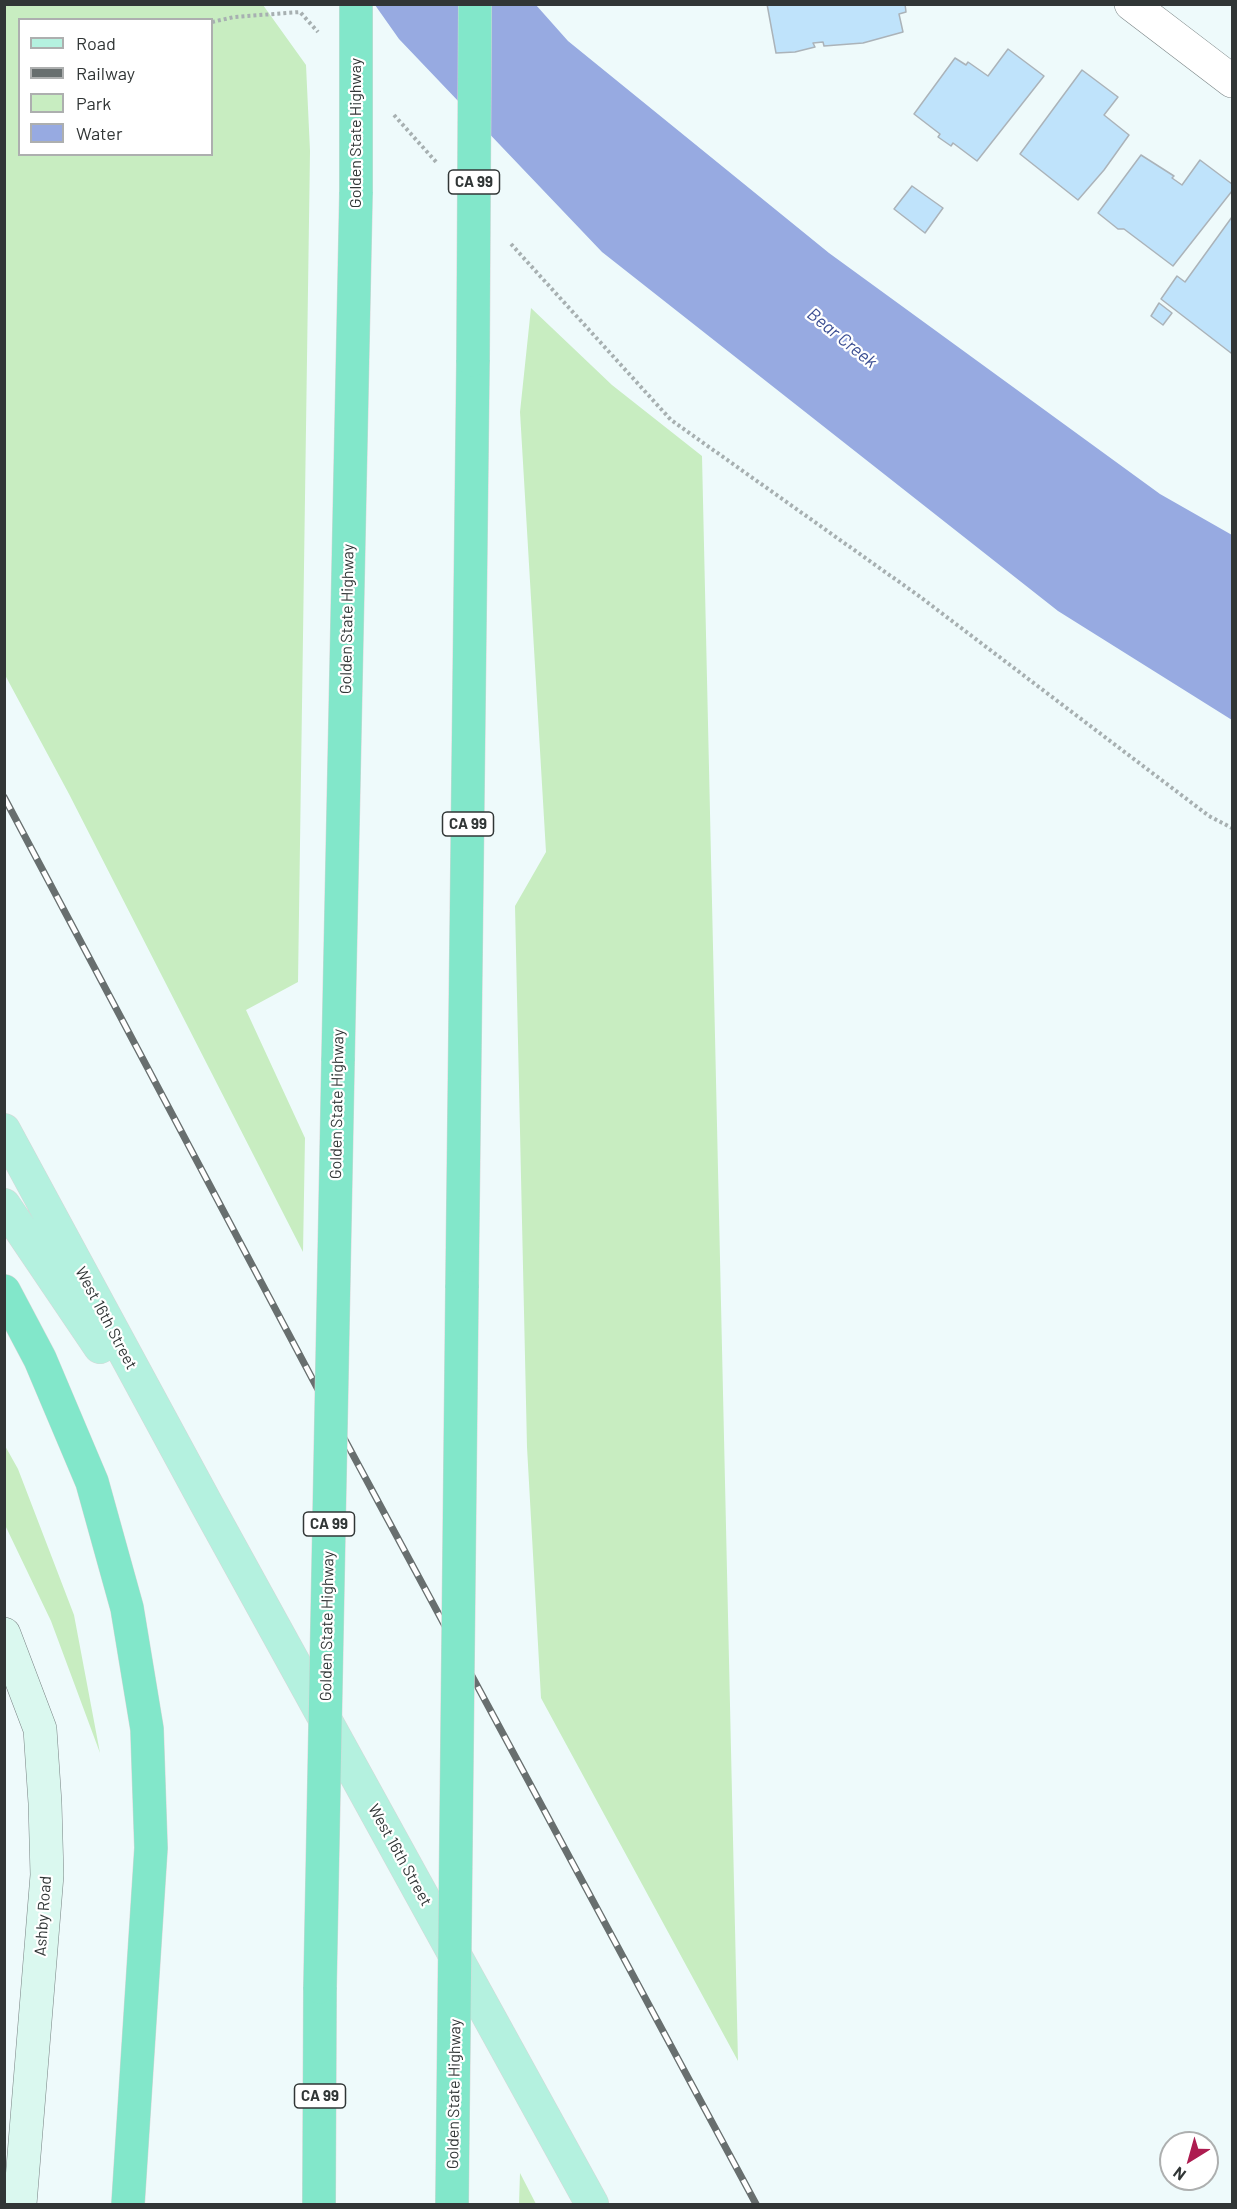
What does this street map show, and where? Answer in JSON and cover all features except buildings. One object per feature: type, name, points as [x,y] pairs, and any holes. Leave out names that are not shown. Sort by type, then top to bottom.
[{"type":"highway","name":"Golden State Highway","points":[[319,2205],[320,1987],[356,192],[356,4]]},
{"type":"highway","name":"Golden State Highway","points":[[452,2205],[475,4]]},
{"type":"highway","points":[[4,1291],[40,1359],[92,1482],[127,1608],[147,1729],[151,1848],[128,2205]]},
{"type":"main road","name":"West 16th Street","points":[[4,1130],[207,1505],[592,2205]]},
{"type":"main road","name":"West 16th Street","points":[[4,1205],[207,1505]]},
{"type":"main road","name":"Ashby Road","points":[[4,1634],[40,1729],[45,1803],[47,1875],[20,2205]]},
{"type":"street","points":[[1131,4],[1233,81]]},
{"type":"path","points":[[213,22],[234,17],[300,12],[324,39]]},
{"type":"path","points":[[389,110],[437,163]]},
{"type":"path","points":[[510,243],[671,420],[919,596],[1209,816],[1233,828]]},
{"type":"green space","points":[[4,5],[263,5],[306,65],[310,151],[298,982],[246,1010],[305,1138],[303,1252],[69,794],[5,675]]},
{"type":"green space","points":[[531,308],[612,385],[702,456],[738,2061],[541,1698],[527,1447],[515,906],[546,852],[520,412]]},
{"type":"green space","points":[[4,1444],[18,1469],[74,1615],[100,1753],[51,1621],[5,1525]]},
{"type":"green space","points":[[520,2173],[536,2204],[519,2204]]},
{"type":"water","name":"Bear Creek","points":[[375,5],[536,5],[568,41],[829,253],[1160,494],[1232,535],[1232,720],[1058,611],[602,252],[399,39]]},
{"type":"railway","points":[[4,797],[331,1414],[756,2204]]}]
